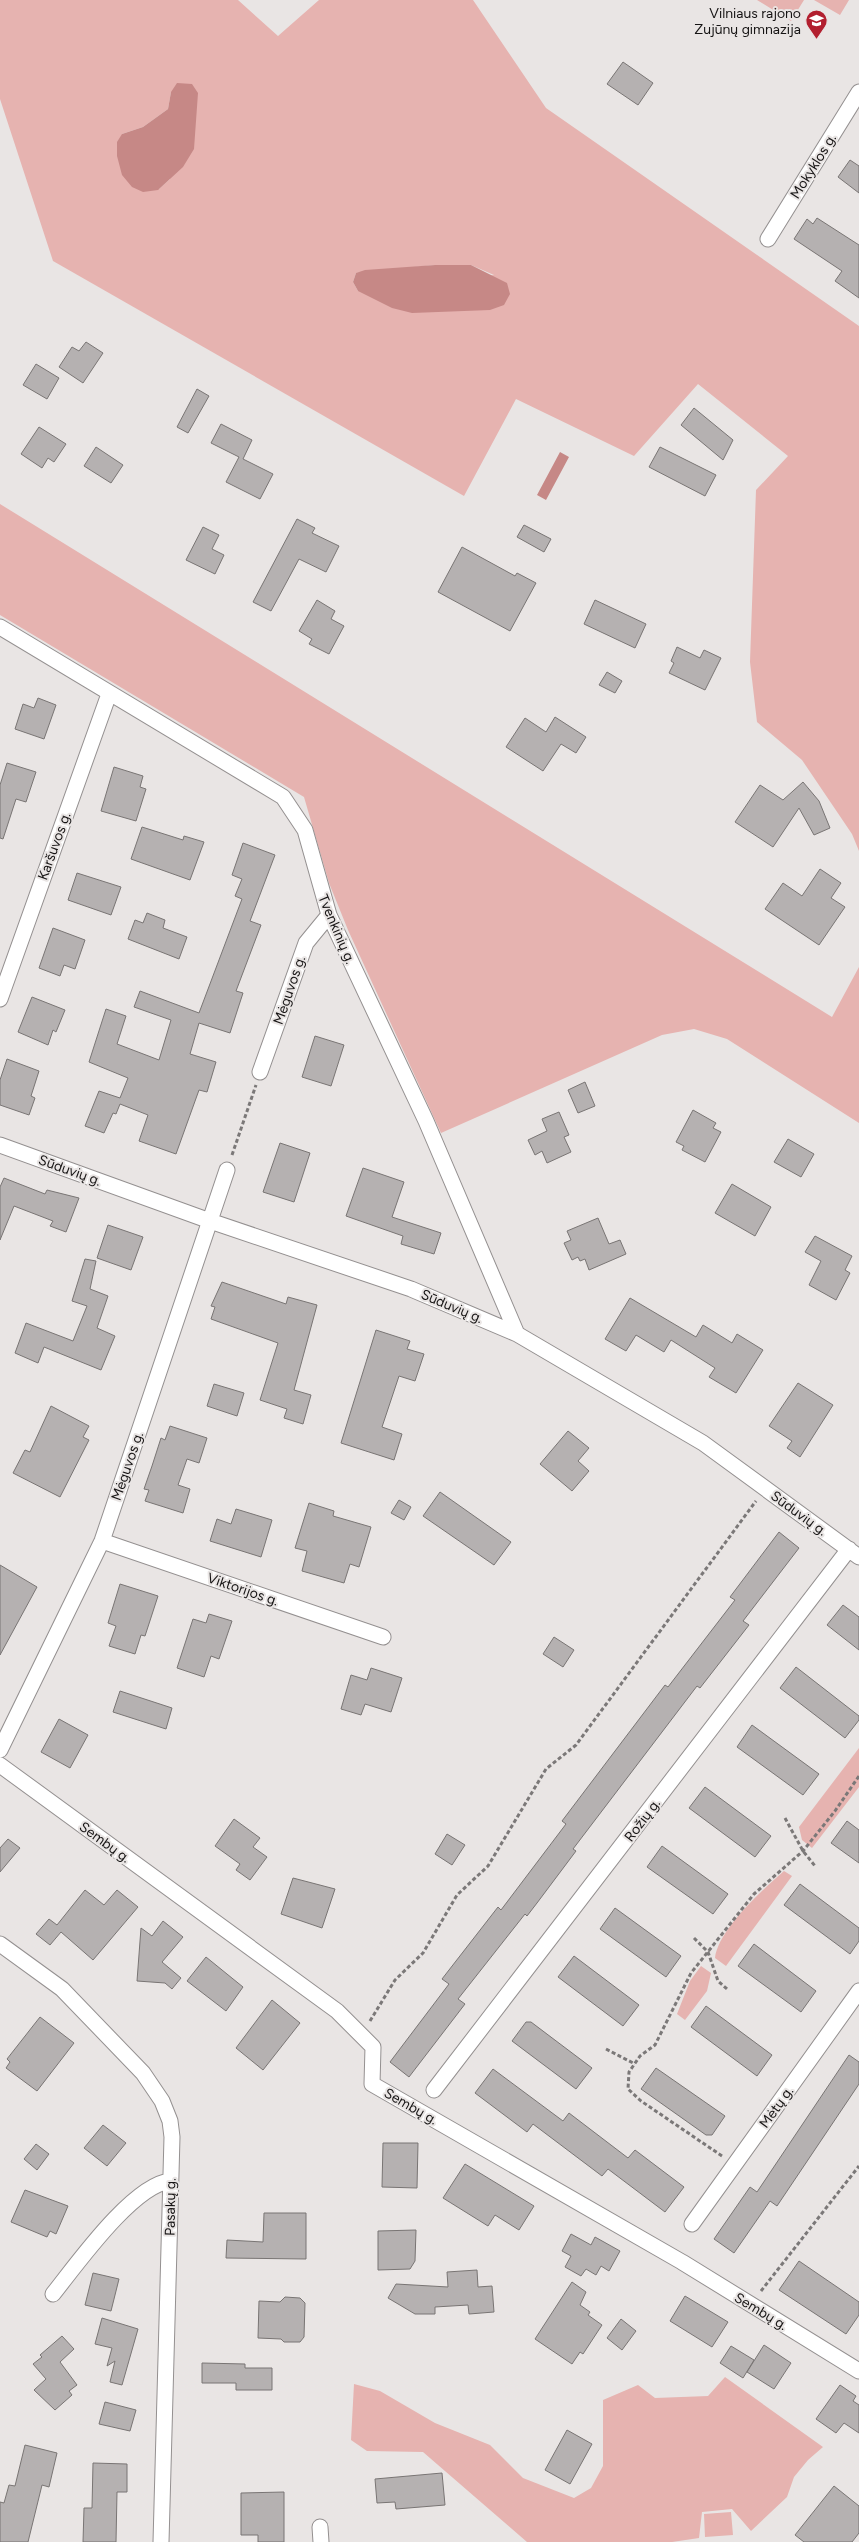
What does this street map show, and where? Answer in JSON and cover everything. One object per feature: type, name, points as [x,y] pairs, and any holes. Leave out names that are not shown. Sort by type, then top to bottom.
[{"type":"street","name":"Mokyklos g.","points":[[768,239],[859,92]]},
{"type":"street","name":"Tvenkinių g.","points":[[0,627],[283,797],[305,830],[328,916],[426,1120],[518,1334]]},
{"type":"street","name":"Karšuvos g.","points":[[0,999],[109,694]]},
{"type":"street","name":"Mėguvos g.","points":[[260,1072],[306,943],[328,916]]},
{"type":"street","name":"Sūduvių g.","points":[[0,1145],[210,1221],[411,1289],[518,1334],[703,1443],[854,1553]]},
{"type":"street","name":"Mėguvos g.","points":[[0,1750],[102,1541],[227,1170]]},
{"type":"street","name":"Viktorijos g.","points":[[102,1541],[383,1637]]},
{"type":"street","name":"Rožių g.","points":[[434,2090],[854,1553]]},
{"type":"street","name":"Sembų g.","points":[[0,1765],[337,2011],[373,2047],[372,2084],[750,2304],[859,2370]]},
{"type":"street","name":"Pasakų g.","points":[[0,1944],[62,1989],[143,2073],[162,2101],[170,2121],[172,2137],[161,2542]]},
{"type":"street","name":"Mėtų g.","points":[[692,2224],[859,1991]]},
{"type":"street","points":[[52,2294],[94,2243],[141,2193],[170,2180]]},
{"type":"street","points":[[320,2527],[321,2542]]},
{"type":"path","points":[[227,1170],[260,1072]]},
{"type":"path","points":[[364,2038],[369,2022],[395,1980],[422,1953],[457,1895],[488,1866],[546,1769],[576,1745],[766,1488]]},
{"type":"path","points":[[735,2164],[640,2101],[628,2089],[629,2072],[640,2056],[655,2045],[691,1973],[754,1894],[803,1851],[835,1811],[859,1776]]},
{"type":"path","points":[[784,1818],[803,1851],[815,1866]]},
{"type":"path","points":[[694,1938],[708,1952],[718,1981],[727,1989]]},
{"type":"path","points":[[606,2049],[635,2064]]},
{"type":"path","points":[[750,2304],[859,2166]]},
{"type":"shaded area","points":[[0,0],[238,0],[278,36],[319,0],[473,0],[546,108],[859,326],[859,851],[852,834],[802,760],[757,722],[750,662],[756,490],[788,456],[698,384],[634,456],[516,399],[464,496],[53,261],[0,99]],"holes":[[[171,92],[170,179],[159,189],[122,134],[143,127],[168,109]],[[435,265],[471,265],[494,275],[358,291],[353,282],[356,273]]]},
{"type":"shaded area","points":[[757,0],[804,0],[791,21]]},
{"type":"shaded area","points":[[814,0],[849,0],[840,15]]},
{"type":"shaded area","points":[[177,83],[192,84],[198,93],[194,149],[183,167],[158,190],[143,192],[132,187],[122,175],[117,156],[117,142],[122,134],[143,127],[168,109],[171,92]]},
{"type":"shaded area","points":[[435,265],[471,265],[507,283],[510,294],[504,305],[490,310],[412,313],[392,308],[358,291],[353,282],[356,273],[365,270]]},
{"type":"shaded area","points":[[560,452],[569,457],[546,500],[537,495]]},
{"type":"shaded area","points":[[0,504],[832,1017],[859,967],[859,1123],[727,1039],[694,1029],[662,1035],[441,1133],[348,930],[329,883],[304,797],[0,615]]},
{"type":"shaded area","points":[[859,1748],[859,1787],[812,1848],[802,1840],[799,1827]]},
{"type":"shaded area","points":[[784,1871],[792,1876],[726,1966],[715,1958],[724,1935],[743,1911]]},
{"type":"shaded area","points":[[701,1966],[711,1973],[707,1991],[685,2020],[677,2014],[690,1981]]},
{"type":"shaded area","points":[[725,2377],[823,2447],[808,2460],[794,2477],[787,2497],[751,2531],[732,2509],[702,2512],[699,2538],[672,2542],[527,2542],[423,2452],[367,2451],[351,2440],[354,2384],[380,2391],[435,2423],[490,2445],[523,2478],[574,2498],[591,2488],[603,2466],[603,2400],[638,2385],[655,2398],[708,2396]]},
{"type":"shaded area","points":[[731,2512],[733,2535],[705,2537],[704,2514]]},
{"type":"building","points":[[623,62],[653,83],[638,105],[607,84]]},
{"type":"building","points":[[850,160],[859,166],[859,193],[838,177]]},
{"type":"building","points":[[817,218],[859,245],[859,298],[835,281],[842,271],[794,239],[807,219],[813,224]]},
{"type":"building","points":[[86,342],[103,353],[83,383],[59,367],[72,347],[79,351]]},
{"type":"building","points":[[36,364],[59,378],[47,399],[23,385]]},
{"type":"building","points":[[197,389],[209,396],[188,433],[177,427]]},
{"type":"building","points":[[694,408],[733,440],[723,460],[681,425]]},
{"type":"building","points":[[221,424],[252,440],[243,459],[273,474],[260,499],[226,482],[239,457],[211,443]]},
{"type":"building","points":[[39,427],[66,444],[54,462],[48,458],[42,468],[21,454]]},
{"type":"building","points":[[96,447],[123,465],[111,483],[84,466]]},
{"type":"building","points":[[660,447],[716,475],[705,496],[649,467]]},
{"type":"building","points":[[297,519],[315,528],[312,533],[339,546],[326,572],[299,559],[271,611],[253,602]]},
{"type":"building","points":[[524,525],[551,539],[544,552],[517,537]]},
{"type":"building","points":[[203,527],[219,535],[212,549],[224,555],[215,574],[186,560]]},
{"type":"building","points":[[462,547],[515,576],[517,573],[536,583],[510,631],[438,592]]},
{"type":"building","points":[[317,600],[335,611],[331,619],[344,626],[329,654],[309,644],[312,639],[299,631]]},
{"type":"building","points":[[595,600],[646,624],[635,648],[584,624]]},
{"type":"building","points":[[677,647],[700,658],[704,650],[721,658],[705,690],[669,673],[674,663],[671,661]]},
{"type":"building","points":[[607,672],[622,681],[615,693],[599,685]]},
{"type":"building","points":[[38,698],[56,705],[44,739],[15,729],[23,704],[34,708]]},
{"type":"building","points":[[555,717],[586,737],[576,753],[561,744],[543,771],[506,747],[525,718],[546,732]]},
{"type":"building","points":[[7,763],[36,772],[26,802],[16,799],[3,839],[0,838],[0,785]]},
{"type":"building","points":[[114,767],[143,776],[140,787],[146,789],[136,821],[101,811]]},
{"type":"building","points":[[803,782],[819,801],[830,828],[814,835],[799,808],[773,847],[735,822],[760,785],[783,800]]},
{"type":"building","points":[[142,827],[183,840],[184,836],[204,842],[190,880],[131,859]]},
{"type":"building","points":[[243,843],[275,855],[250,921],[261,925],[236,991],[243,993],[230,1033],[199,1023],[190,1054],[216,1062],[207,1092],[199,1090],[176,1154],[139,1141],[148,1115],[120,1104],[116,1114],[113,1113],[104,1133],[85,1126],[99,1091],[120,1098],[128,1078],[89,1062],[106,1009],[126,1016],[117,1044],[159,1060],[171,1020],[134,1007],[140,991],[199,1013],[242,899],[235,896],[242,879],[232,875]]},
{"type":"building","points":[[820,869],[841,883],[831,898],[845,907],[819,945],[765,909],[783,883],[802,896]]},
{"type":"building","points":[[77,873],[121,887],[111,915],[68,900]]},
{"type":"building","points":[[147,913],[165,920],[163,928],[187,937],[179,959],[128,939],[135,920],[143,923]]},
{"type":"building","points":[[53,928],[85,940],[75,969],[64,965],[60,976],[39,968]]},
{"type":"building","points":[[32,997],[65,1010],[56,1032],[53,1030],[48,1045],[18,1032]]},
{"type":"building","points":[[315,1036],[344,1045],[331,1086],[302,1077]]},
{"type":"building","points":[[7,1059],[39,1071],[31,1096],[35,1098],[29,1115],[0,1105],[0,1080]]},
{"type":"building","points":[[585,1082],[595,1106],[578,1113],[568,1090]]},
{"type":"building","points":[[693,1110],[716,1123],[713,1128],[721,1132],[705,1162],[682,1150],[684,1146],[676,1142]]},
{"type":"building","points":[[559,1112],[569,1135],[564,1137],[571,1152],[547,1163],[542,1151],[535,1155],[528,1140],[547,1131],[542,1119]]},
{"type":"building","points":[[788,1139],[814,1154],[801,1177],[774,1162]]},
{"type":"building","points":[[280,1143],[310,1153],[294,1202],[263,1192]]},
{"type":"building","points":[[363,1168],[404,1182],[392,1217],[441,1233],[434,1254],[401,1244],[403,1236],[346,1216]]},
{"type":"building","points":[[4,1178],[45,1194],[47,1190],[79,1198],[66,1232],[50,1226],[53,1221],[14,1206],[0,1240],[0,1187]]},
{"type":"building","points":[[732,1184],[771,1207],[755,1236],[715,1213]]},
{"type":"building","points":[[598,1218],[609,1244],[620,1240],[626,1254],[589,1270],[585,1259],[580,1261],[578,1257],[572,1260],[564,1243],[571,1240],[567,1231]]},
{"type":"building","points":[[108,1225],[143,1237],[131,1270],[97,1258]]},
{"type":"building","points":[[815,1236],[852,1256],[845,1270],[850,1273],[836,1300],[809,1285],[821,1261],[805,1252]]},
{"type":"building","points":[[85,1259],[96,1261],[90,1289],[108,1296],[97,1328],[115,1336],[101,1370],[44,1347],[38,1363],[15,1353],[26,1323],[73,1341],[87,1306],[72,1301]]},
{"type":"building","points":[[222,1282],[286,1304],[288,1297],[317,1305],[294,1390],[311,1395],[303,1424],[284,1418],[287,1409],[260,1400],[278,1343],[211,1319],[215,1307],[211,1306]]},
{"type":"building","points":[[630,1298],[696,1337],[703,1325],[732,1343],[737,1334],[763,1350],[736,1393],[709,1377],[715,1368],[671,1340],[664,1352],[636,1335],[626,1351],[605,1339]]},
{"type":"building","points":[[376,1330],[410,1341],[407,1349],[424,1354],[415,1381],[399,1376],[382,1427],[402,1434],[394,1460],[341,1443]]},
{"type":"building","points":[[798,1383],[833,1405],[800,1457],[787,1448],[792,1441],[769,1426]]},
{"type":"building","points":[[214,1384],[244,1393],[237,1416],[207,1406]]},
{"type":"building","points":[[51,1406],[89,1426],[83,1437],[89,1440],[60,1497],[13,1473],[25,1450],[30,1452]]},
{"type":"building","points":[[170,1426],[207,1438],[199,1463],[187,1459],[178,1485],[190,1489],[183,1513],[145,1501],[149,1490],[144,1489],[161,1438],[165,1440]]},
{"type":"building","points":[[568,1431],[589,1448],[578,1461],[589,1471],[572,1491],[540,1464]]},
{"type":"building","points":[[440,1492],[511,1542],[494,1565],[423,1516]]},
{"type":"building","points":[[399,1500],[411,1507],[404,1520],[391,1513]]},
{"type":"building","points":[[309,1503],[334,1511],[333,1516],[371,1527],[359,1567],[350,1564],[344,1583],[302,1571],[307,1551],[295,1548]]},
{"type":"building","points":[[236,1509],[272,1520],[261,1557],[210,1541],[217,1519],[231,1524]]},
{"type":"building","points":[[779,1532],[799,1548],[743,1621],[749,1625],[700,1688],[697,1686],[573,1849],[576,1851],[537,1903],[527,1916],[525,1914],[458,1999],[465,2004],[409,2077],[390,2062],[449,1984],[442,1979],[498,1907],[501,1910],[566,1824],[562,1821],[665,1685],[668,1687],[735,1600],[730,1597]]},
{"type":"building","points":[[0,1565],[37,1587],[0,1655]]},
{"type":"building","points":[[120,1584],[158,1596],[145,1636],[141,1635],[135,1654],[109,1646],[116,1626],[108,1623]]},
{"type":"building","points":[[843,1605],[859,1617],[859,1650],[827,1625]]},
{"type":"building","points":[[209,1614],[232,1621],[219,1659],[211,1656],[204,1677],[177,1668],[193,1619],[206,1623]]},
{"type":"building","points":[[554,1637],[574,1650],[563,1667],[543,1654]]},
{"type":"building","points":[[796,1667],[859,1716],[859,1720],[845,1738],[780,1688]]},
{"type":"building","points":[[371,1668],[402,1678],[391,1712],[365,1704],[361,1715],[341,1709],[351,1675],[367,1680]]},
{"type":"building","points":[[120,1691],[172,1708],[166,1729],[113,1712]]},
{"type":"building","points":[[59,1719],[88,1735],[70,1768],[41,1752]]},
{"type":"building","points":[[752,1725],[819,1774],[803,1795],[737,1747]]},
{"type":"building","points":[[705,1787],[771,1836],[755,1857],[689,1808]]},
{"type":"building","points":[[234,1819],[260,1838],[253,1847],[267,1857],[250,1880],[236,1870],[240,1864],[215,1846]]},
{"type":"building","points":[[847,1821],[859,1830],[859,1863],[831,1843]]},
{"type":"building","points":[[447,1834],[465,1845],[452,1865],[435,1854]]},
{"type":"building","points":[[8,1839],[20,1848],[0,1872],[0,1848]]},
{"type":"building","points":[[662,1846],[728,1894],[713,1914],[647,1867]]},
{"type":"building","points":[[293,1878],[335,1889],[322,1928],[281,1914]]},
{"type":"building","points":[[800,1884],[859,1928],[859,1941],[850,1954],[784,1905]]},
{"type":"building","points":[[85,1890],[104,1905],[117,1890],[138,1907],[93,1960],[61,1932],[50,1945],[36,1934],[49,1919],[57,1925]]},
{"type":"building","points":[[615,1908],[681,1956],[666,1977],[600,1929]]},
{"type":"building","points":[[163,1921],[183,1937],[162,1962],[181,1978],[172,1989],[165,1983],[137,1981],[141,1928],[152,1936]]},
{"type":"building","points":[[754,1944],[816,1991],[801,2012],[738,1966]]},
{"type":"building","points":[[574,1956],[639,2005],[623,2026],[558,1977]]},
{"type":"building","points":[[206,1957],[243,1987],[226,2011],[187,1981]]},
{"type":"building","points":[[272,2000],[300,2023],[263,2070],[236,2048]]},
{"type":"building","points":[[706,2006],[772,2055],[757,2076],[691,2027]]},
{"type":"building","points":[[40,2017],[74,2043],[37,2091],[6,2068],[10,2062],[7,2059]]},
{"type":"building","points":[[526,2022],[531,2022],[592,2068],[576,2089],[512,2041]]},
{"type":"building","points":[[849,2055],[859,2062],[859,2084],[777,2206],[770,2201],[734,2253],[714,2239],[750,2187],[757,2192]]},
{"type":"building","points":[[656,2068],[725,2116],[712,2135],[706,2135],[641,2089]]},
{"type":"building","points":[[493,2069],[563,2121],[569,2113],[628,2158],[635,2150],[684,2187],[665,2212],[608,2169],[602,2176],[533,2124],[527,2132],[475,2093]]},
{"type":"building","points":[[103,2125],[126,2143],[107,2166],[84,2148]]},
{"type":"building","points":[[383,2143],[418,2143],[417,2188],[382,2187]]},
{"type":"building","points":[[36,2144],[49,2154],[37,2170],[24,2159]]},
{"type":"building","points":[[465,2164],[534,2206],[519,2230],[495,2215],[488,2226],[443,2198]]},
{"type":"building","points":[[25,2190],[68,2206],[56,2234],[50,2231],[47,2237],[11,2222]]},
{"type":"building","points":[[264,2213],[306,2213],[306,2259],[226,2258],[227,2240],[263,2242]]},
{"type":"building","points":[[416,2230],[415,2261],[410,2269],[378,2270],[378,2231]]},
{"type":"building","points":[[571,2234],[591,2245],[595,2237],[620,2251],[609,2271],[601,2266],[596,2275],[586,2269],[581,2276],[565,2267],[571,2256],[562,2251]]},
{"type":"building","points":[[799,2261],[859,2302],[859,2315],[846,2334],[779,2290]]},
{"type":"building","points":[[477,2270],[478,2287],[492,2286],[494,2312],[469,2314],[468,2305],[435,2307],[435,2314],[415,2314],[388,2298],[396,2284],[448,2287],[447,2272]]},
{"type":"building","points":[[93,2273],[119,2279],[111,2311],[85,2305]]},
{"type":"building","points":[[572,2282],[586,2292],[580,2305],[590,2312],[588,2315],[602,2325],[583,2354],[580,2352],[572,2364],[535,2339]]},
{"type":"building","points":[[685,2296],[728,2322],[712,2347],[670,2321]]},
{"type":"building","points":[[285,2297],[300,2298],[305,2303],[304,2337],[300,2342],[284,2342],[281,2339],[258,2338],[259,2301],[280,2302]]},
{"type":"building","points":[[102,2318],[138,2329],[122,2385],[110,2382],[115,2361],[107,2366],[112,2348],[95,2344]]},
{"type":"building","points":[[621,2319],[636,2331],[622,2350],[607,2338]]},
{"type":"building","points":[[62,2336],[74,2349],[60,2362],[77,2385],[69,2391],[72,2395],[55,2410],[34,2390],[46,2379],[33,2364],[42,2357],[40,2355]]},
{"type":"building","points":[[764,2345],[791,2363],[774,2389],[747,2372]]},
{"type":"building","points":[[731,2346],[754,2360],[743,2378],[720,2363]]},
{"type":"building","points":[[202,2363],[245,2364],[245,2368],[272,2368],[272,2390],[236,2390],[236,2383],[202,2383]]},
{"type":"building","points":[[840,2385],[856,2396],[853,2401],[859,2405],[859,2433],[844,2423],[836,2433],[816,2419]]},
{"type":"building","points":[[105,2402],[136,2410],[130,2431],[99,2424]]},
{"type":"building","points":[[567,2430],[592,2444],[570,2484],[545,2470]]},
{"type":"building","points":[[25,2445],[57,2453],[49,2487],[42,2485],[28,2542],[0,2542],[0,2502],[4,2503],[9,2485],[15,2486]]},
{"type":"building","points":[[93,2463],[127,2464],[127,2492],[117,2492],[116,2542],[83,2542],[84,2508],[92,2508]]},
{"type":"building","points":[[442,2473],[445,2505],[396,2509],[395,2502],[377,2503],[375,2479]]},
{"type":"building","points":[[834,2486],[859,2506],[859,2533],[852,2542],[804,2542],[795,2535]]},
{"type":"building","points":[[284,2492],[284,2542],[258,2542],[258,2535],[241,2535],[241,2493]]},
{"type":"place","name":"Vilniaus rajono Zujūnų gimnazija","points":[[817,40]]}]
